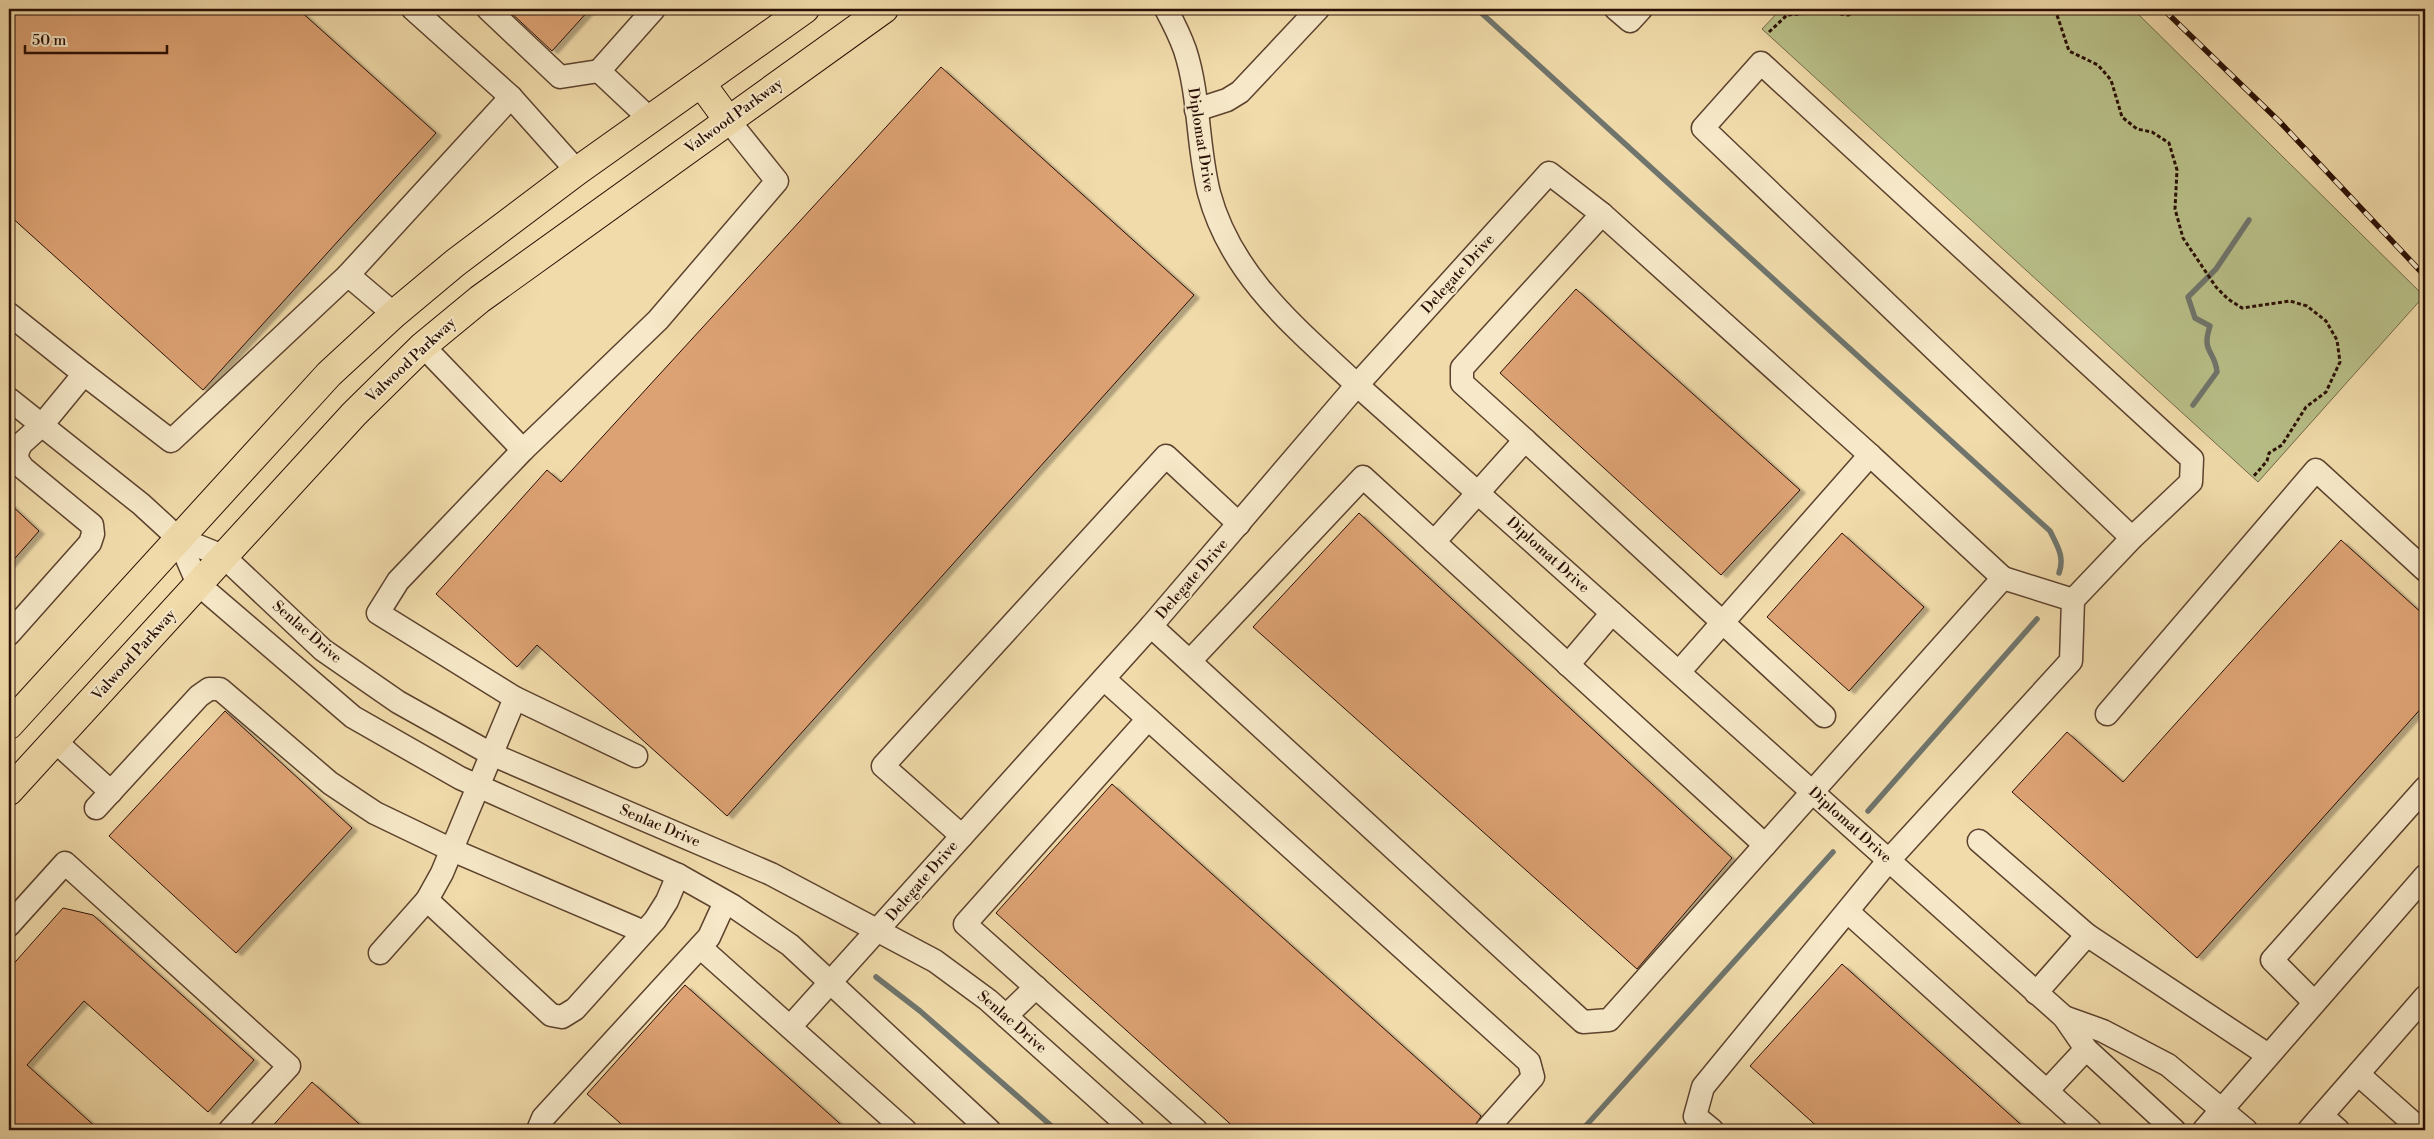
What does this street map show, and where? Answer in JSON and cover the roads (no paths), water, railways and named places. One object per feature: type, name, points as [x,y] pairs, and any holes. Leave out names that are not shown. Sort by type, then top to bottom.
[{"type":"main road","points":[[12,715],[329,374],[394,314],[455,263],[577,171],[805,9]]},
{"type":"main road","name":"Valwood Parkway","points":[[9,791],[354,414],[423,346],[480,299],[884,9]]},
{"type":"main road","points":[[701,83],[728,120]]},
{"type":"main road","points":[[394,314],[423,346]]},
{"type":"street","points":[[412,9],[511,98],[577,171]]},
{"type":"street","points":[[488,9],[560,77],[598,71],[654,9]]},
{"type":"street","name":"Diplomat Drive","points":[[1166,9],[1185,51],[1209,192],[1219,222],[1238,260],[1269,302],[1357,385],[1889,860],[2036,994],[2064,1016],[2103,1031],[2153,1056],[2183,1076],[2246,1130]]},
{"type":"street","points":[[1196,110],[1227,100],[1240,92],[1318,9]]},
{"type":"street","points":[[1616,9],[1630,21],[1641,9]]},
{"type":"street","points":[[1712,1130],[1695,1116],[1703,1088],[1889,860],[2071,662],[2073,600],[2132,538],[2191,482],[2192,459],[1761,63],[1704,128],[2132,538]]},
{"type":"street","points":[[598,71],[650,119]]},
{"type":"street","points":[[9,314],[171,441],[348,275],[511,98]]},
{"type":"street","points":[[636,756],[515,698],[378,613],[398,581],[523,450],[658,320],[777,181],[728,120]]},
{"type":"street","name":"Delegate Drive","points":[[790,1027],[830,981],[880,930],[1104,679],[1357,385],[1548,173],[1602,214]]},
{"type":"street","points":[[1824,716],[1462,383],[1462,368],[1602,214],[2004,578],[2073,600]]},
{"type":"street","points":[[348,275],[394,314]]},
{"type":"street","points":[[423,346],[523,450]]},
{"type":"street","points":[[9,634],[90,543],[93,534],[92,525],[23,468],[18,461],[17,453],[21,444],[42,425],[84,374]]},
{"type":"street","name":"Senlac Drive","points":[[9,399],[141,504],[178,538],[223,556],[324,650],[398,702],[491,754],[771,874],[880,930],[935,961],[988,1000],[1133,1130]]},
{"type":"street","points":[[1434,542],[1525,440]]},
{"type":"street","points":[[1679,672],[1721,622],[1870,455]]},
{"type":"street","points":[[962,836],[883,766],[1166,456],[1239,524]]},
{"type":"street","points":[[2107,714],[2316,470],[2425,570]]},
{"type":"street","points":[[1190,661],[1363,477],[1765,845]]},
{"type":"street","name":"Senlac Drive","points":[[178,538],[198,584],[353,717],[478,786],[678,875],[725,902],[790,946],[989,1130]]},
{"type":"street","points":[[1151,626],[1582,1022],[1609,1020],[2004,578]]},
{"type":"street","points":[[1568,665],[1612,613]]},
{"type":"street","points":[[1104,679],[1529,1062],[1533,1077],[1486,1130]]},
{"type":"street","points":[[55,741],[104,800],[199,696],[209,689],[220,689],[330,783],[360,804],[396,824],[452,850],[644,932]]},
{"type":"street","points":[[380,953],[427,900],[452,850],[515,698]]},
{"type":"street","points":[[1148,719],[965,924],[1196,1130]]},
{"type":"street","points":[[2314,1002],[2272,960],[2421,803]]},
{"type":"street","points":[[1979,841],[2087,935],[2268,1055]]},
{"type":"street","points":[[9,925],[65,863],[290,1066],[230,1130]]},
{"type":"street","points":[[427,900],[556,1018],[569,1015],[644,932],[662,910],[678,875]]},
{"type":"street","points":[[2204,1130],[2425,876]]},
{"type":"street","points":[[538,1130],[543,1118],[709,937],[725,902]]},
{"type":"street","points":[[1848,912],[2090,1130]]},
{"type":"street","points":[[2036,994],[2087,935]]},
{"type":"street","points":[[700,947],[905,1130]]},
{"type":"street","points":[[1006,1016],[1036,987]]},
{"type":"street","points":[[2323,1125],[2358,1074],[2425,998]]},
{"type":"street","name":"Diplomat Drive","points":[[2064,1016],[2086,1048],[2174,1130]]},
{"type":"street","points":[[2047,1091],[2086,1048]]},
{"type":"street","points":[[2358,1074],[2421,1130]]},
{"type":"waterway","points":[[1477,9],[2050,531],[2061,556],[2059,573]]},
{"type":"waterway","points":[[2193,405],[2217,372],[2207,341],[2210,326],[2195,318],[2188,297],[2216,269],[2249,220]]},
{"type":"waterway","points":[[1868,811],[2037,619]]},
{"type":"waterway","points":[[1582,1130],[1833,852]]},
{"type":"waterway","points":[[876,977],[920,1011],[1056,1130]]},
{"type":"railway","points":[[2163,9],[2279,121],[2425,276]]}]
